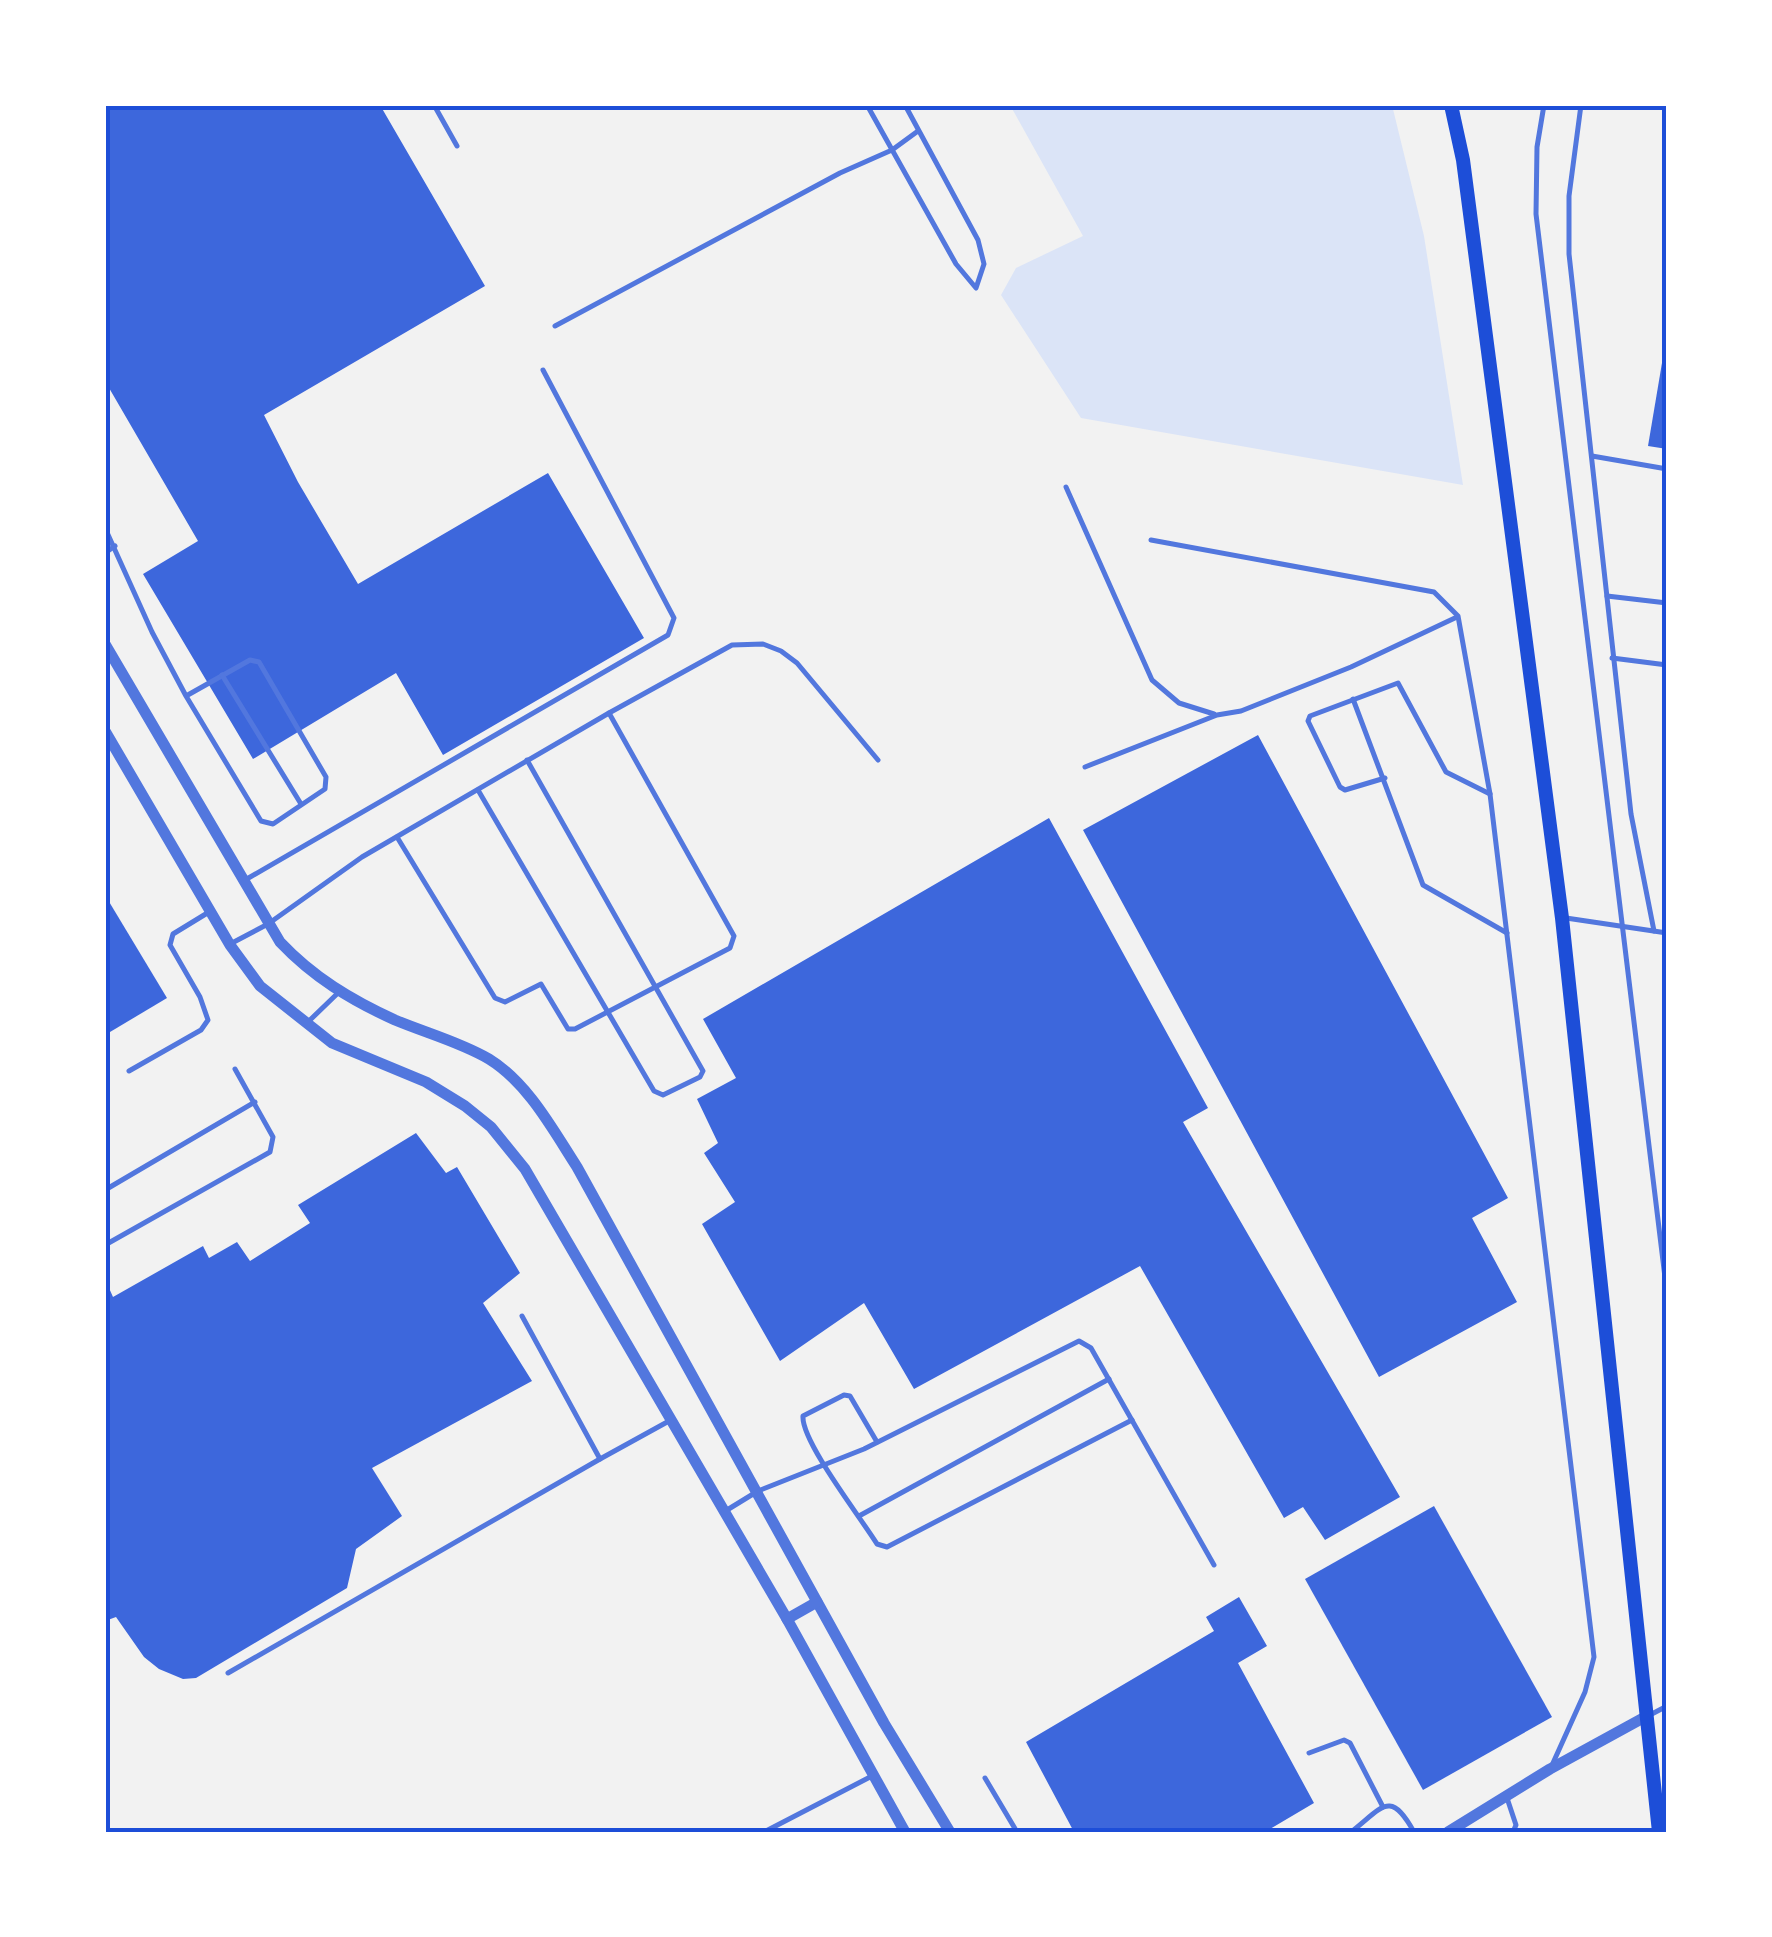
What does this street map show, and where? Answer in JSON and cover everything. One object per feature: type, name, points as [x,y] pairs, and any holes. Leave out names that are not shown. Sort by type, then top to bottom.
[{"type":"main road","points":[[1451,105],[1464,160],[1562,918],[1645,1717],[1659,1750],[1659,1832]]},
{"type":"street","points":[[105,644],[268,924],[298,961],[339,992],[491,1060],[518,1084],[577,1167],[817,1602],[950,1832]]},
{"type":"street","points":[[105,731],[110,750],[260,986],[332,1043],[426,1082],[491,1127],[525,1169],[787,1618],[904,1832]]},
{"type":"street","points":[[787,1618],[817,1602]]},
{"type":"street","points":[[1448,1832],[1645,1717]]},
{"type":"lane","points":[[434,105],[457,146]]},
{"type":"lane","points":[[867,105],[956,264],[976,288],[984,264],[978,240],[905,105]]},
{"type":"lane","points":[[1544,105],[1537,147],[1536,214],[1667,1294]]},
{"type":"lane","points":[[1581,105],[1569,196],[1569,254],[1612,658],[1632,814],[1654,931]]},
{"type":"lane","points":[[556,326],[840,172],[892,150],[919,130]]},
{"type":"lane","points":[[243,880],[668,635],[674,618],[543,370]]},
{"type":"lane","points":[[1592,456],[1667,469]]},
{"type":"lane","points":[[1066,487],[1152,680],[1179,703],[1217,715]]},
{"type":"lane","points":[[105,528],[186,696],[261,820],[273,824],[324,789],[327,780],[262,664],[250,660],[186,696]]},
{"type":"lane","points":[[1150,540],[1434,592],[1458,616],[1490,794],[1594,1657],[1585,1692],[1550,1770]]},
{"type":"lane","points":[[105,552],[115,546]]},
{"type":"lane","points":[[1608,596],[1667,603]]},
{"type":"lane","points":[[1085,767],[1351,667],[1458,616]]},
{"type":"lane","points":[[230,944],[268,924],[397,837],[732,645],[764,644],[781,650],[796,662],[878,760]]},
{"type":"lane","points":[[1612,658],[1667,665]]},
{"type":"lane","points":[[222,675],[302,804]]},
{"type":"lane","points":[[1385,778],[1345,790],[1340,787],[1308,720],[1310,716],[1398,683],[1446,772],[1490,794]]},
{"type":"lane","points":[[1354,700],[1423,885],[1507,933]]},
{"type":"lane","points":[[397,837],[495,998],[504,1002],[540,984],[565,1026],[571,1029],[730,948],[734,936],[608,713]]},
{"type":"lane","points":[[478,790],[656,1094],[663,1095],[700,1077],[703,1071],[527,760]]},
{"type":"lane","points":[[129,1071],[201,1030],[208,1020],[200,996],[170,945],[173,934],[210,911]]},
{"type":"lane","points":[[1562,918],[1667,933]]},
{"type":"lane","points":[[306,1025],[339,992]]},
{"type":"lane","points":[[105,1244],[270,1152],[273,1137],[235,1068]]},
{"type":"lane","points":[[105,1190],[255,1102]]},
{"type":"lane","points":[[522,1316],[600,1459]]},
{"type":"lane","points":[[725,1512],[758,1490],[825,1466],[1073,1342],[1082,1341],[1091,1348],[1214,1565]]},
{"type":"lane","points":[[859,1516],[1109,1379]]},
{"type":"lane","points":[[877,1442],[850,1396],[844,1395],[803,1416],[802,1428],[825,1466],[877,1544],[887,1547],[1132,1420]]},
{"type":"lane","points":[[228,1674],[671,1420]]},
{"type":"lane","points":[[1645,1717],[1667,1706]]},
{"type":"lane","points":[[1309,1752],[1344,1740],[1350,1744],[1383,1807]]},
{"type":"lane","points":[[764,1832],[874,1776]]},
{"type":"lane","points":[[985,1778],[1017,1832]]},
{"type":"lane","points":[[1507,1798],[1516,1824],[1513,1832]]},
{"type":"lane","points":[[1351,1832],[1383,1807],[1400,1808],[1414,1832]]},
{"type":"shaded area","points":[[1010,105],[1392,105],[1424,236],[1463,485],[1081,418],[1001,295],[1016,268],[1083,236]]},
{"type":"building","points":[[105,105],[380,105],[485,286],[264,415],[358,584],[548,473],[644,638],[443,755],[396,673],[253,759],[143,574],[198,541],[105,381]]},
{"type":"building","points":[[1667,345],[1667,449],[1648,446]]},
{"type":"building","points":[[1258,735],[1508,1198],[1472,1218],[1517,1302],[1379,1377],[1083,830]]},
{"type":"building","points":[[1049,818],[1208,1108],[1183,1122],[1400,1497],[1325,1540],[1303,1507],[1284,1518],[1140,1266],[914,1389],[864,1303],[780,1361],[702,1224],[735,1202],[704,1153],[718,1143],[697,1099],[736,1078],[703,1019]]},
{"type":"building","points":[[105,895],[167,998],[105,1035]]},
{"type":"building","points":[[416,1133],[446,1173],[457,1167],[520,1273],[483,1303],[532,1381],[372,1468],[402,1516],[356,1549],[347,1588],[196,1678],[183,1679],[159,1669],[144,1657],[116,1617],[105,1621],[105,1279],[113,1297],[203,1246],[209,1258],[237,1242],[250,1261],[310,1223],[298,1205]]},
{"type":"building","points":[[1434,1506],[1552,1717],[1423,1790],[1305,1579]]},
{"type":"building","points":[[1239,1597],[1267,1646],[1238,1663],[1314,1803],[1265,1832],[1074,1832],[1026,1742],[1214,1631],[1206,1617]]}]
